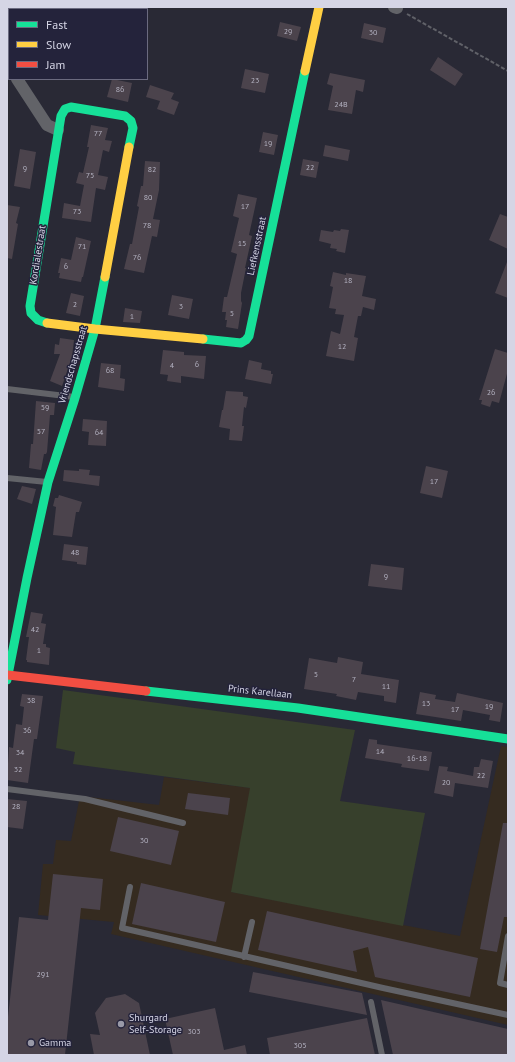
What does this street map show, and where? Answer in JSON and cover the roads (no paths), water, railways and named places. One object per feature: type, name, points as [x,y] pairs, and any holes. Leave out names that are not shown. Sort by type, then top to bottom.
[{"type":"street","name":"Liefkensstraat","points":[[95,329],[241,343],[249,336],[319,7]]},
{"type":"street","points":[[18,80],[47,125],[58,130]]},
{"type":"street","name":"Vriendschapsstraat","points":[[8,678],[27,578],[48,482],[95,329],[133,128],[131,121],[125,116],[71,107],[65,109]]},
{"type":"street","name":"Kordialestraat","points":[[65,109],[61,116],[58,130],[30,306],[31,314],[38,320],[48,323],[95,329]]},
{"type":"street","name":"Prins Karellaan","points":[[8,678],[298,708],[508,739]]},
{"type":"lane","points":[[7,389],[75,398]]},
{"type":"lane","points":[[7,478],[48,482]]},
{"type":"lane","points":[[7,788],[85,799],[183,823]]},
{"type":"lane","points":[[130,888],[122,928],[244,957],[508,1015]]},
{"type":"lane","points":[[244,957],[252,922]]},
{"type":"lane","points":[[508,936],[500,983],[508,985]]},
{"type":"lane","points":[[371,1002],[382,1055]]},
{"type":"place","name":"Shurgard Self-Storage","points":[[121,1024]]},
{"type":"place","name":"Gamma","points":[[31,1043]]}]
